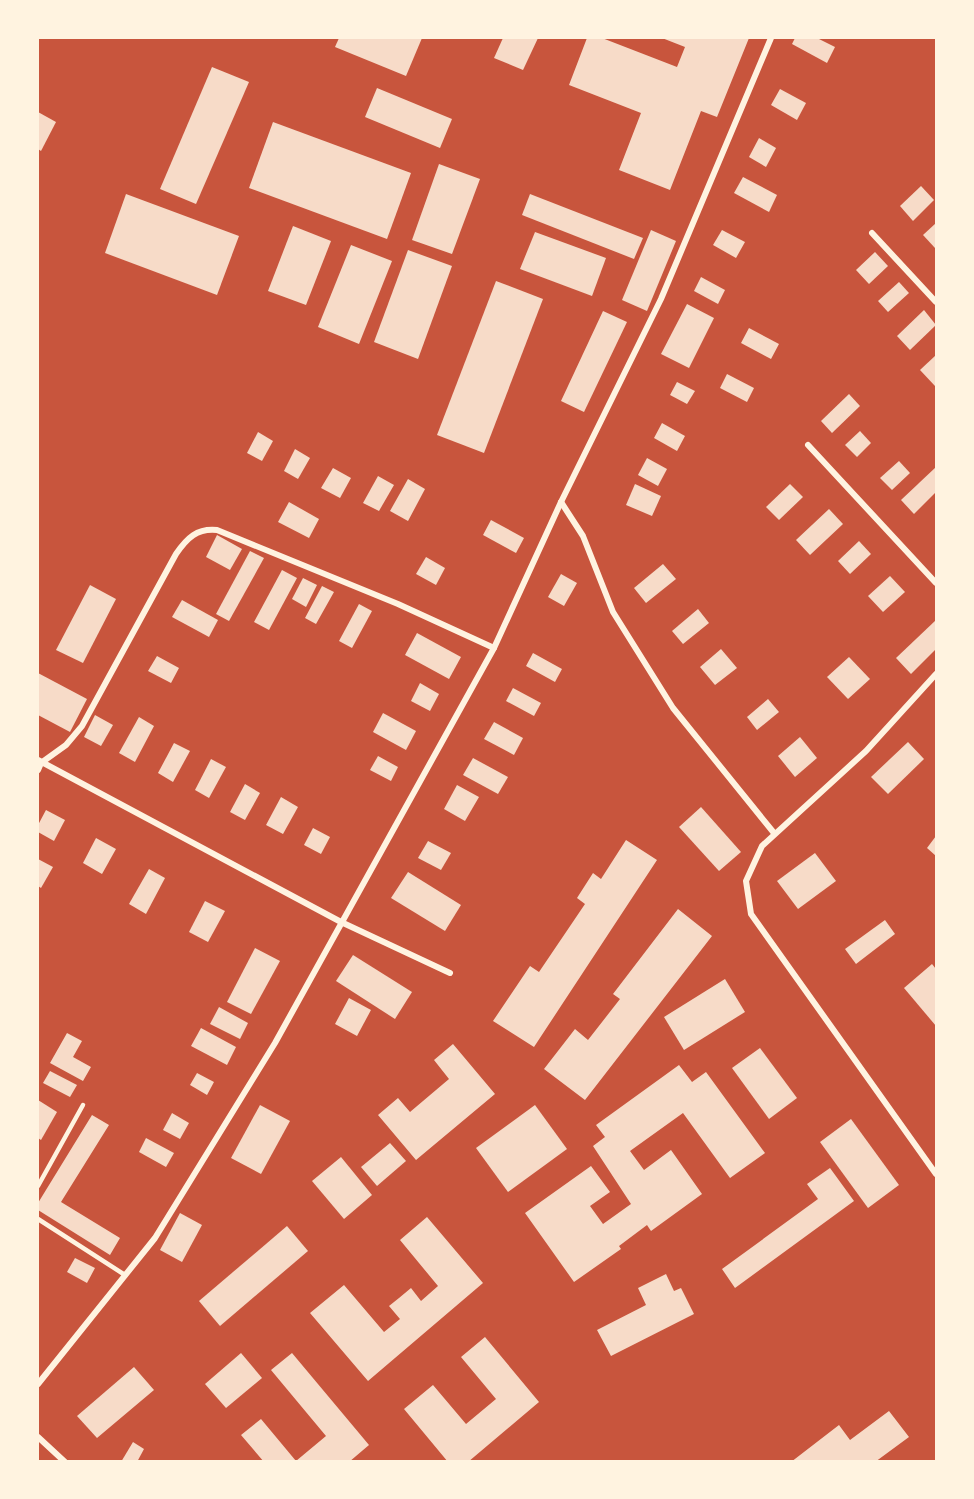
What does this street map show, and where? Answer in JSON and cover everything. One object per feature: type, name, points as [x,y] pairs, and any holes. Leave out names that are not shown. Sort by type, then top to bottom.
[{"type":"street","points":[[38,1384],[155,1238],[275,1043],[494,648],[561,502],[661,299],[771,38]]},
{"type":"street","points":[[872,233],[936,302]]},
{"type":"street","points":[[808,445],[936,583]]},
{"type":"street","points":[[561,502],[583,536],[614,612],[673,708],[774,833]]},
{"type":"street","points":[[39,762],[66,746],[82,726],[176,554],[187,538],[204,529],[217,530],[398,604],[494,648]]},
{"type":"street","points":[[936,674],[866,752],[762,846],[746,881],[751,914],[936,1174]]},
{"type":"street","points":[[38,770],[39,762]]},
{"type":"street","points":[[39,762],[341,922],[450,973]]},
{"type":"street","points":[[38,1437],[65,1461]]},
{"type":"lane","points":[[38,1186],[83,1105]]},
{"type":"lane","points":[[38,1219],[125,1275]]},
{"type":"building","points":[[339,38],[422,38],[406,76],[335,47]]},
{"type":"building","points":[[503,38],[538,38],[523,70],[494,58]]},
{"type":"building","points":[[587,38],[602,38],[677,67],[685,47],[662,38],[749,38],[717,117],[701,111],[670,190],[619,170],[641,113],[569,85]]},
{"type":"building","points":[[795,38],[817,38],[835,47],[827,63],[792,44]]},
{"type":"building","points":[[212,67],[249,82],[196,204],[160,189]]},
{"type":"building","points":[[377,88],[452,119],[440,148],[365,117]]},
{"type":"building","points":[[780,89],[806,103],[797,120],[771,105]]},
{"type":"building","points":[[38,112],[56,122],[41,151],[38,149]]},
{"type":"building","points":[[273,122],[411,173],[387,239],[249,188]]},
{"type":"building","points":[[759,138],[776,148],[766,167],[749,157]]},
{"type":"building","points":[[439,164],[480,179],[452,254],[412,240]]},
{"type":"building","points":[[743,177],[777,195],[769,212],[734,193]]},
{"type":"building","points":[[921,186],[934,200],[913,221],[900,206]]},
{"type":"building","points":[[126,194],[239,236],[217,295],[105,253]]},
{"type":"building","points":[[530,194],[643,238],[634,259],[522,215]]},
{"type":"building","points":[[936,223],[936,247],[935,248],[923,235]]},
{"type":"building","points":[[293,226],[331,241],[306,305],[268,291]]},
{"type":"building","points":[[651,230],[676,241],[647,311],[622,300]]},
{"type":"building","points":[[722,230],[745,242],[736,258],[713,245]]},
{"type":"building","points":[[535,232],[606,258],[592,296],[520,269]]},
{"type":"building","points":[[351,245],[392,261],[359,344],[318,327]]},
{"type":"building","points":[[408,250],[452,266],[418,359],[374,342]]},
{"type":"building","points":[[875,252],[888,266],[869,284],[856,270]]},
{"type":"building","points":[[701,277],[725,290],[718,304],[694,291]]},
{"type":"building","points":[[496,281],[543,299],[484,453],[437,435]]},
{"type":"building","points":[[899,282],[909,293],[888,312],[878,301]]},
{"type":"building","points":[[687,304],[714,318],[689,368],[661,354]]},
{"type":"building","points":[[924,310],[936,325],[910,350],[897,336]]},
{"type":"building","points":[[603,311],[627,322],[584,412],[561,401]]},
{"type":"building","points":[[749,328],[779,344],[771,359],[741,343]]},
{"type":"building","points":[[936,355],[936,384],[935,386],[920,370]]},
{"type":"building","points":[[727,374],[754,388],[747,402],[720,388]]},
{"type":"building","points":[[677,382],[695,391],[687,404],[670,395]]},
{"type":"building","points":[[849,394],[860,406],[832,433],[821,421]]},
{"type":"building","points":[[662,423],[685,436],[677,451],[654,438]]},
{"type":"building","points":[[860,431],[871,443],[857,457],[845,445]]},
{"type":"building","points":[[258,432],[273,441],[262,461],[247,453]]},
{"type":"building","points":[[295,449],[310,458],[298,479],[284,471]]},
{"type":"building","points":[[647,458],[667,469],[658,486],[638,475]]},
{"type":"building","points":[[899,461],[910,473],[892,490],[880,478]]},
{"type":"building","points":[[936,467],[936,492],[914,514],[901,500]]},
{"type":"building","points":[[333,468],[351,478],[340,498],[321,488]]},
{"type":"building","points":[[378,476],[394,485],[379,511],[363,503]]},
{"type":"building","points":[[408,479],[425,489],[408,521],[390,511]]},
{"type":"building","points":[[635,484],[661,496],[652,516],[626,505]]},
{"type":"building","points":[[790,484],[803,497],[779,520],[766,507]]},
{"type":"building","points":[[289,502],[319,519],[309,538],[278,522]]},
{"type":"building","points":[[829,509],[843,524],[810,555],[796,540]]},
{"type":"building","points":[[491,520],[524,538],[516,553],[483,535]]},
{"type":"building","points":[[217,535],[242,549],[230,570],[206,557]]},
{"type":"building","points":[[859,541],[871,554],[850,574],[838,561]]},
{"type":"building","points":[[250,551],[264,558],[229,621],[216,614]]},
{"type":"building","points":[[426,557],[445,568],[436,585],[416,574]]},
{"type":"building","points":[[663,564],[676,579],[646,603],[634,588]]},
{"type":"building","points":[[282,570],[297,578],[269,630],[254,622]]},
{"type":"building","points":[[561,574],[577,583],[564,606],[548,597]]},
{"type":"building","points":[[890,576],[905,592],[883,612],[868,596]]},
{"type":"building","points":[[303,578],[317,585],[306,607],[292,599]]},
{"type":"building","points":[[90,585],[116,599],[83,663],[56,650]]},
{"type":"building","points":[[322,586],[334,592],[316,624],[305,618]]},
{"type":"building","points":[[182,600],[218,620],[209,637],[172,617]]},
{"type":"building","points":[[359,604],[372,611],[352,648],[339,641]]},
{"type":"building","points":[[698,609],[709,623],[683,644],[672,631]]},
{"type":"building","points":[[936,620],[936,649],[911,674],[896,658]]},
{"type":"building","points":[[417,633],[461,657],[449,679],[405,655]]},
{"type":"building","points":[[721,649],[737,668],[715,685],[700,667]]},
{"type":"building","points":[[533,653],[562,669],[555,682],[526,666]]},
{"type":"building","points":[[157,656],[179,668],[171,683],[148,671]]},
{"type":"building","points":[[849,657],[870,679],[848,699],[827,677]]},
{"type":"building","points":[[38,673],[87,699],[70,732],[38,715]]},
{"type":"building","points":[[420,683],[439,694],[430,711],[411,701]]},
{"type":"building","points":[[513,688],[541,703],[534,716],[506,701]]},
{"type":"building","points":[[768,699],[779,712],[757,730],[747,717]]},
{"type":"building","points":[[383,713],[416,731],[406,750],[373,732]]},
{"type":"building","points":[[95,715],[113,725],[101,746],[84,737]]},
{"type":"building","points":[[139,717],[154,726],[135,762],[119,753]]},
{"type":"building","points":[[494,722],[523,738],[514,755],[484,739]]},
{"type":"building","points":[[800,737],[817,758],[795,777],[778,756]]},
{"type":"building","points":[[908,742],[924,759],[888,794],[871,777]]},
{"type":"building","points":[[174,743],[190,751],[173,782],[158,773]]},
{"type":"building","points":[[378,756],[398,767],[391,781],[370,770]]},
{"type":"building","points":[[473,758],[508,777],[498,794],[463,775]]},
{"type":"building","points":[[211,759],[226,767],[209,798],[195,790]]},
{"type":"building","points":[[245,784],[260,793],[245,820],[230,812]]},
{"type":"building","points":[[457,785],[479,797],[465,821],[444,809]]},
{"type":"building","points":[[281,797],[298,807],[283,834],[266,825]]},
{"type":"building","points":[[701,807],[741,852],[719,871],[679,827]]},
{"type":"building","points":[[46,810],[65,820],[54,841],[38,832],[38,825]]},
{"type":"building","points":[[313,828],[330,837],[321,854],[304,845]]},
{"type":"building","points":[[936,836],[936,856],[927,848]]},
{"type":"building","points":[[96,838],[116,849],[102,874],[83,863]]},
{"type":"building","points":[[626,840],[657,860],[534,1047],[493,1021],[530,966],[539,972],[585,904],[577,898],[593,873],[601,879]]},
{"type":"building","points":[[428,841],[451,853],[441,870],[418,858]]},
{"type":"building","points":[[815,853],[836,881],[798,909],[777,881]]},
{"type":"building","points":[[38,859],[53,867],[41,888],[38,886]]},
{"type":"building","points":[[149,869],[165,878],[146,914],[129,904]]},
{"type":"building","points":[[408,872],[461,905],[445,931],[391,898]]},
{"type":"building","points":[[205,901],[225,911],[208,942],[189,932]]},
{"type":"building","points":[[678,909],[712,936],[585,1100],[544,1069],[575,1029],[588,1040],[620,999],[613,994]]},
{"type":"building","points":[[885,920],[895,934],[856,964],[845,949]]},
{"type":"building","points":[[255,948],[280,961],[251,1014],[227,1002]]},
{"type":"building","points":[[353,955],[412,992],[395,1019],[336,981]]},
{"type":"building","points":[[932,964],[936,969],[936,1026],[904,988]]},
{"type":"building","points":[[725,979],[745,1012],[684,1050],[664,1017]]},
{"type":"building","points":[[349,998],[371,1010],[357,1036],[335,1024]]},
{"type":"building","points":[[219,1007],[248,1023],[240,1039],[210,1024]]},
{"type":"building","points":[[201,1028],[236,1047],[227,1065],[191,1046]]},
{"type":"building","points":[[67,1033],[82,1041],[73,1057],[91,1067],[83,1081],[50,1063]]},
{"type":"building","points":[[453,1044],[495,1094],[416,1160],[378,1115],[398,1098],[410,1112],[449,1079],[434,1060]]},
{"type":"building","points":[[760,1048],[797,1098],[769,1119],[732,1068]]},
{"type":"building","points":[[679,1065],[692,1082],[706,1072],[765,1153],[730,1178],[683,1113],[630,1151],[644,1170],[671,1150],[702,1194],[651,1231],[647,1225],[619,1246],[621,1249],[574,1282],[525,1213],[591,1166],[610,1192],[590,1206],[603,1224],[631,1204],[593,1146],[605,1137],[596,1125]]},
{"type":"building","points":[[50,1071],[77,1085],[70,1097],[43,1083]]},
{"type":"building","points":[[197,1073],[214,1082],[207,1095],[190,1085]]},
{"type":"building","points":[[38,1100],[57,1112],[41,1140],[38,1138]]},
{"type":"building","points":[[260,1105],[290,1121],[261,1174],[231,1158]]},
{"type":"building","points":[[535,1105],[567,1149],[508,1192],[476,1148]]},
{"type":"building","points":[[172,1113],[189,1123],[180,1139],[163,1130]]},
{"type":"building","points":[[92,1115],[109,1125],[61,1202],[120,1238],[110,1255],[38,1210],[38,1203]]},
{"type":"building","points":[[851,1119],[899,1185],[868,1208],[820,1142]]},
{"type":"building","points":[[146,1138],[174,1153],[166,1167],[139,1152]]},
{"type":"building","points":[[390,1143],[406,1161],[377,1186],[361,1167]]},
{"type":"building","points":[[341,1157],[372,1195],[344,1219],[312,1181]]},
{"type":"building","points":[[830,1168],[854,1201],[735,1288],[722,1269],[818,1199],[807,1184]]},
{"type":"building","points":[[180,1213],[202,1225],[182,1262],[160,1250]]},
{"type":"building","points":[[427,1217],[483,1283],[368,1381],[310,1313],[344,1285],[384,1332],[400,1319],[389,1306],[411,1288],[421,1301],[438,1286],[400,1240]]},
{"type":"building","points":[[287,1226],[308,1251],[220,1326],[199,1301]]},
{"type":"building","points":[[75,1258],[95,1268],[87,1283],[67,1272]]},
{"type":"building","points":[[666,1274],[674,1291],[681,1288],[694,1314],[611,1356],[597,1330],[646,1305],[638,1288]]},
{"type":"building","points":[[485,1337],[539,1402],[468,1462],[448,1462],[404,1409],[433,1385],[466,1424],[496,1399],[461,1357]]},
{"type":"building","points":[[241,1353],[262,1378],[226,1408],[205,1384]]},
{"type":"building","points":[[292,1353],[369,1445],[349,1462],[264,1462],[241,1435],[261,1419],[296,1461],[326,1436],[271,1370]]},
{"type":"building","points":[[134,1367],[154,1390],[97,1438],[77,1416]]},
{"type":"building","points":[[889,1411],[909,1437],[875,1462],[791,1462],[839,1425],[850,1440]]},
{"type":"building","points":[[133,1442],[144,1449],[137,1462],[121,1462]]}]
